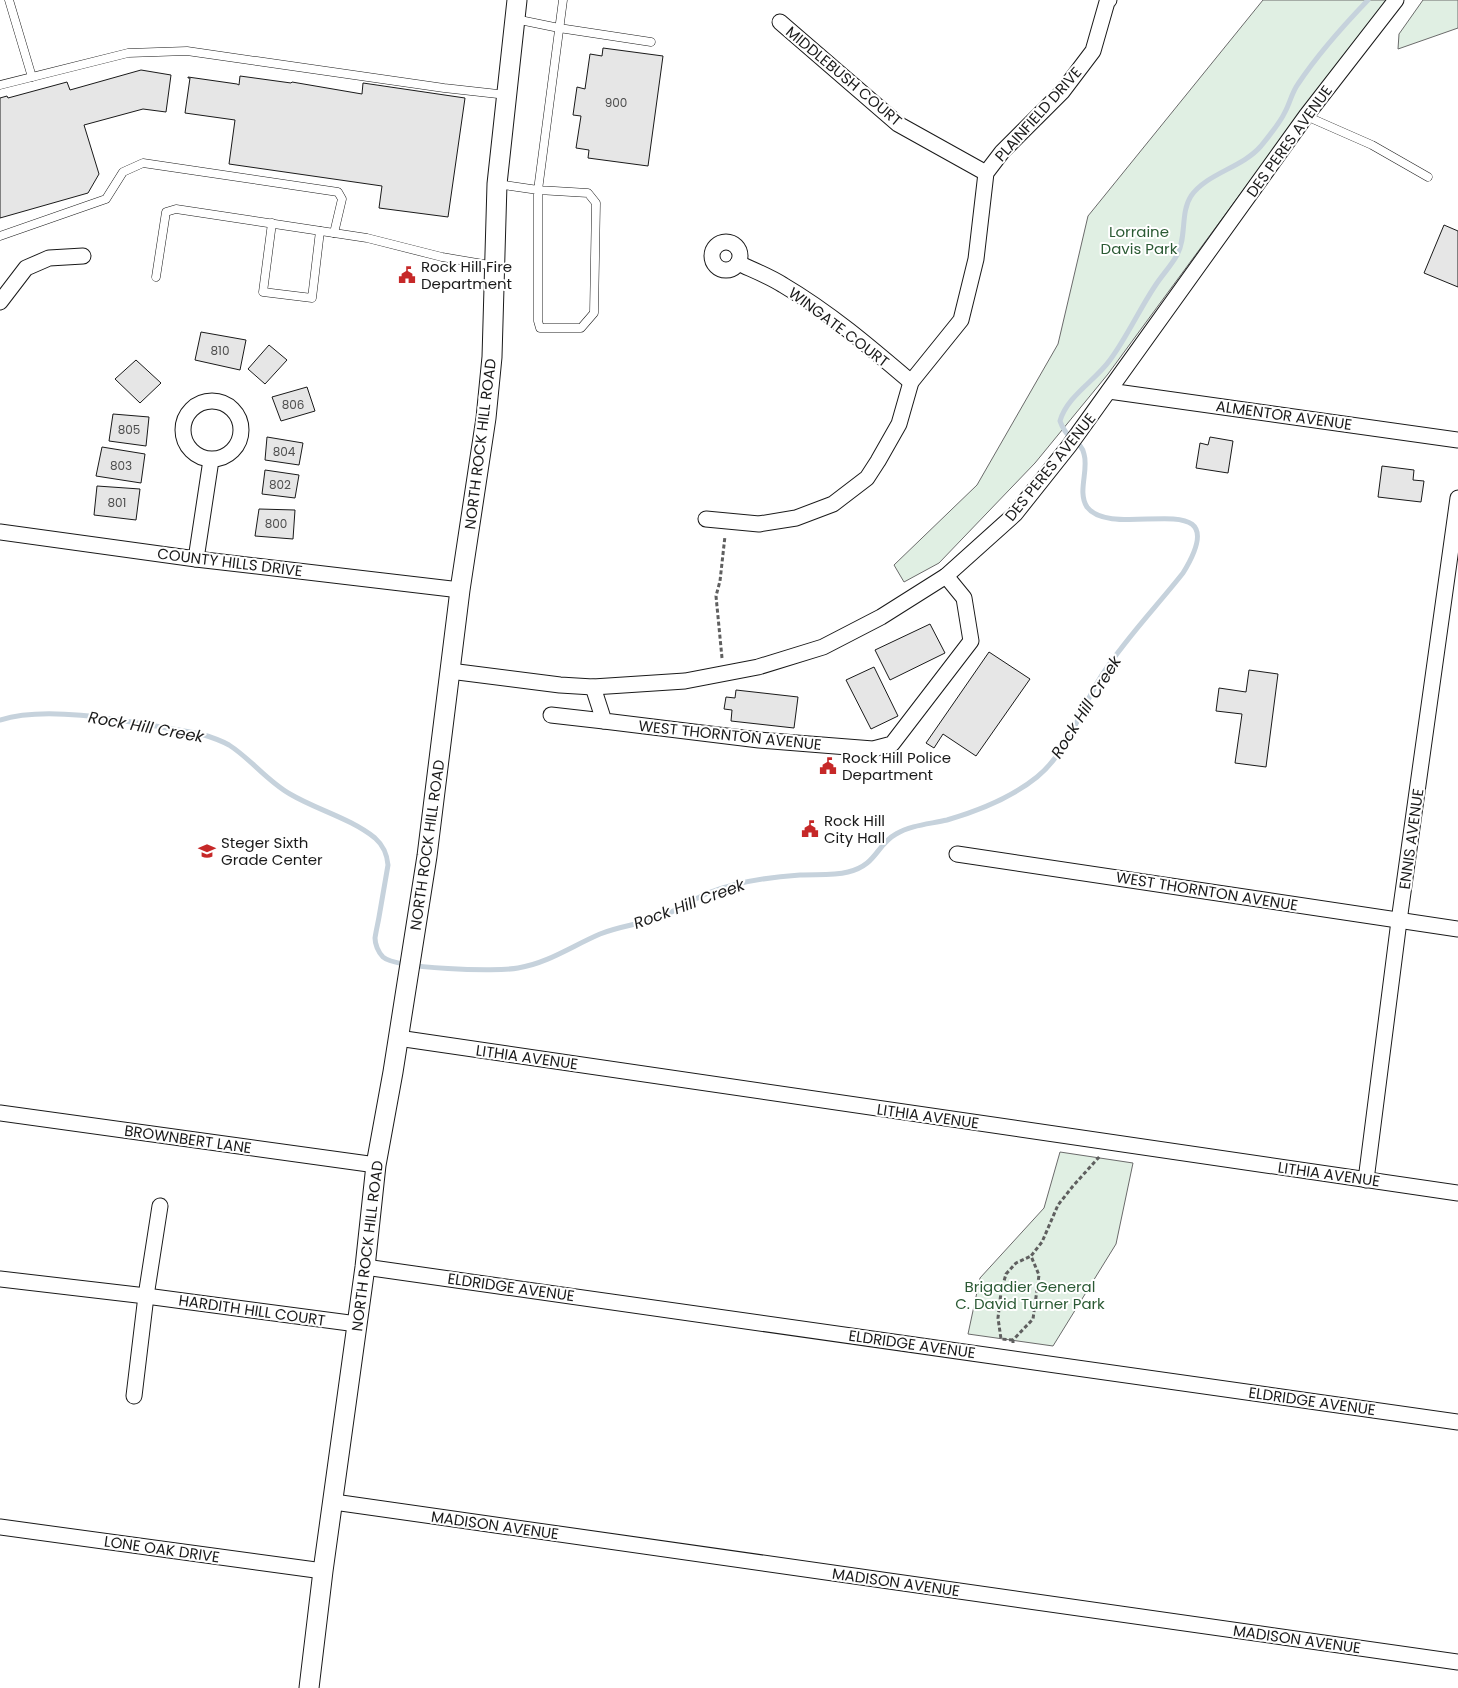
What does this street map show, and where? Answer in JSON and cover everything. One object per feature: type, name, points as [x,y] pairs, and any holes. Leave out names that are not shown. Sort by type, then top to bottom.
[{"type":"street","name":"NORTH ROCK HILL ROAD","points":[[309,1688],[323,1571],[365,1267],[376,1165],[398,1038],[440,762],[460,590],[486,418],[492,357],[497,184],[517,0]]},
{"type":"street","name":"DES PERES AVENUE","points":[[450,671],[560,685],[593,687],[685,681],[758,667],[823,647],[881,617],[946,576],[1015,514],[1069,446],[1306,116],[1396,0]]},
{"type":"street","name":"PLAINFIELD DRIVE","points":[[706,519],[759,524],[796,518],[833,504],[867,478],[899,424],[910,382],[962,320],[976,260],[986,173],[1002,152],[1062,92],[1093,51],[1106,1]]},
{"type":"street","name":"MIDDLEBUSH COURT","points":[[780,22],[898,124],[986,173]]},
{"type":"street","points":[[0,302],[26,268],[49,258],[83,256]]},
{"type":"street","name":"WINGATE COURT","points":[[738,263],[781,283],[810,302],[867,345],[910,382]]},
{"type":"street","name":"ALMENTOR AVENUE","points":[[1109,390],[1458,440]]},
{"type":"street","points":[[196,559],[211,460]]},
{"type":"street","name":"ENNIS AVENUE","points":[[1366,1180],[1399,921],[1458,498]]},
{"type":"street","name":"COUNTY HILLS DRIVE","points":[[0,532],[196,559],[460,590]]},
{"type":"street","name":"WEST THORNTON AVENUE","points":[[551,715],[768,741],[872,749],[892,744],[972,641],[964,598],[946,576]]},
{"type":"street","points":[[593,687],[604,721]]},
{"type":"street","name":"WEST THORNTON AVENUE","points":[[957,854],[1458,929]]},
{"type":"street","name":"LITHIA AVENUE","points":[[398,1038],[1458,1193]]},
{"type":"street","name":"BROWNBERT LANE","points":[[0,1113],[376,1165]]},
{"type":"street","points":[[134,1396],[146,1296],[160,1206]]},
{"type":"street","name":"ELDRIDGE AVENUE","points":[[365,1267],[1458,1422]]},
{"type":"street","name":"HARDITH HILL COURT","points":[[0,1279],[357,1324]]},
{"type":"street","name":"MADISON AVENUE","points":[[334,1502],[1458,1662]]},
{"type":"street","name":"LONE OAK DRIVE","points":[[0,1527],[323,1571]]},
{"type":"lane","points":[[9,0],[32,77]]},
{"type":"lane","points":[[497,184],[538,190],[588,193],[596,203],[594,313],[581,328],[540,328],[538,321],[538,190],[563,0]]},
{"type":"lane","points":[[515,19],[559,28],[651,42]]},
{"type":"lane","points":[[0,85],[128,53],[187,51],[444,88],[507,95]]},
{"type":"lane","points":[[1306,116],[1372,145],[1428,177]]},
{"type":"lane","points":[[0,236],[106,199],[123,172],[143,163],[338,192],[342,199],[334,233]]},
{"type":"lane","points":[[156,278],[166,212],[176,209],[367,238],[442,257],[495,266]]},
{"type":"lane","points":[[272,224],[264,292],[312,298],[320,231]]},
{"type":"path","points":[[725,673],[716,596],[720,581],[728,520]]},
{"type":"path","points":[[1013,1340],[1002,1339],[998,1318],[1001,1292],[1006,1274],[1016,1263],[1032,1256],[1042,1242],[1058,1205],[1072,1186],[1101,1154],[1106,1142]]},
{"type":"path","points":[[1010,1358],[1013,1340],[1032,1319],[1039,1275],[1032,1256]]},
{"type":"green space","name":"Lorraine Davis Park","points":[[1263,0],[1391,0],[1252,178],[1108,374],[1035,463],[939,563],[904,582],[894,565],[977,485],[1058,344],[1088,216]]},
{"type":"green space","points":[[1423,0],[1458,0],[1458,28],[1398,49],[1399,34]]},
{"type":"green space","name":"Brigadier General C. David Turner Park","points":[[1060,1152],[1133,1163],[1116,1244],[1053,1346],[968,1334],[980,1278],[1044,1208]]},
{"type":"building","points":[[603,48],[663,56],[648,166],[588,158],[589,150],[576,148],[581,116],[573,115],[577,87],[585,89],[590,54],[602,56]]},
{"type":"building","points":[[141,70],[171,75],[166,112],[143,109],[84,125],[99,174],[88,193],[0,218],[0,98],[7,96],[8,98],[67,82],[70,90]]},
{"type":"building","points":[[240,76],[292,82],[362,94],[363,83],[465,98],[448,217],[379,208],[382,186],[229,164],[235,120],[185,113],[190,78],[188,77],[239,85]]},
{"type":"building","points":[[1444,225],[1458,231],[1458,287],[1424,273]]},
{"type":"building","points":[[201,332],[246,340],[240,370],[195,360]]},
{"type":"building","points":[[269,345],[287,360],[265,384],[248,369]]},
{"type":"building","points":[[136,360],[161,383],[140,403],[115,379]]},
{"type":"building","points":[[307,387],[315,411],[281,421],[272,397]]},
{"type":"building","points":[[113,414],[149,417],[146,446],[109,441]]},
{"type":"building","points":[[267,437],[303,443],[299,465],[265,460]]},
{"type":"building","points":[[1210,437],[1233,441],[1228,473],[1196,468],[1200,443],[1208,445]]},
{"type":"building","points":[[102,447],[145,454],[141,483],[96,476]]},
{"type":"building","points":[[1382,466],[1414,470],[1413,480],[1424,481],[1421,502],[1378,497]]},
{"type":"building","points":[[265,470],[299,475],[295,498],[262,494]]},
{"type":"building","points":[[97,486],[140,489],[136,520],[94,515]]},
{"type":"building","points":[[259,509],[295,510],[293,539],[255,536]]},
{"type":"building","points":[[930,624],[945,653],[890,680],[875,650]]},
{"type":"building","points":[[989,652],[1030,679],[976,756],[943,734],[934,748],[926,743]]},
{"type":"building","points":[[874,667],[898,716],[871,729],[846,680]]},
{"type":"building","points":[[1249,670],[1278,674],[1266,767],[1235,763],[1242,714],[1216,711],[1219,688],[1246,692]]},
{"type":"building","points":[[736,690],[798,697],[794,728],[731,721],[732,710],[724,709],[726,697],[735,698]]},
{"type":"waterway","name":"Rock Hill Creek","points":[[0,720],[22,715],[46,714],[99,717],[201,734],[229,745],[282,789],[300,800],[355,825],[381,844],[387,857],[388,865],[375,938],[376,945],[383,957],[392,961],[426,967],[507,969],[529,966],[600,934],[661,917],[708,893],[730,886],[777,877],[836,874],[858,869],[871,860],[889,839],[902,831],[947,820],[982,808],[1005,797],[1037,777],[1058,754],[1104,672],[1132,634],[1183,573],[1196,545],[1196,529],[1185,521],[1121,519],[1101,516],[1087,507],[1083,495],[1084,454],[1079,444],[1067,434],[1062,426],[1060,421],[1064,412],[1075,396],[1110,360],[1155,286],[1175,259],[1182,241],[1186,210],[1191,196],[1206,182],[1244,160],[1261,146],[1280,121],[1296,87],[1314,62],[1368,0]]},
{"type":"place","name":"Rock Hill Fire Department","points":[[407,275]]},
{"type":"place","name":"Rock Hill Police Department","points":[[828,766]]},
{"type":"place","name":"Rock Hill City Hall","points":[[810,829]]},
{"type":"place","name":"Steger Sixth Grade Center","points":[[207,851]]}]
